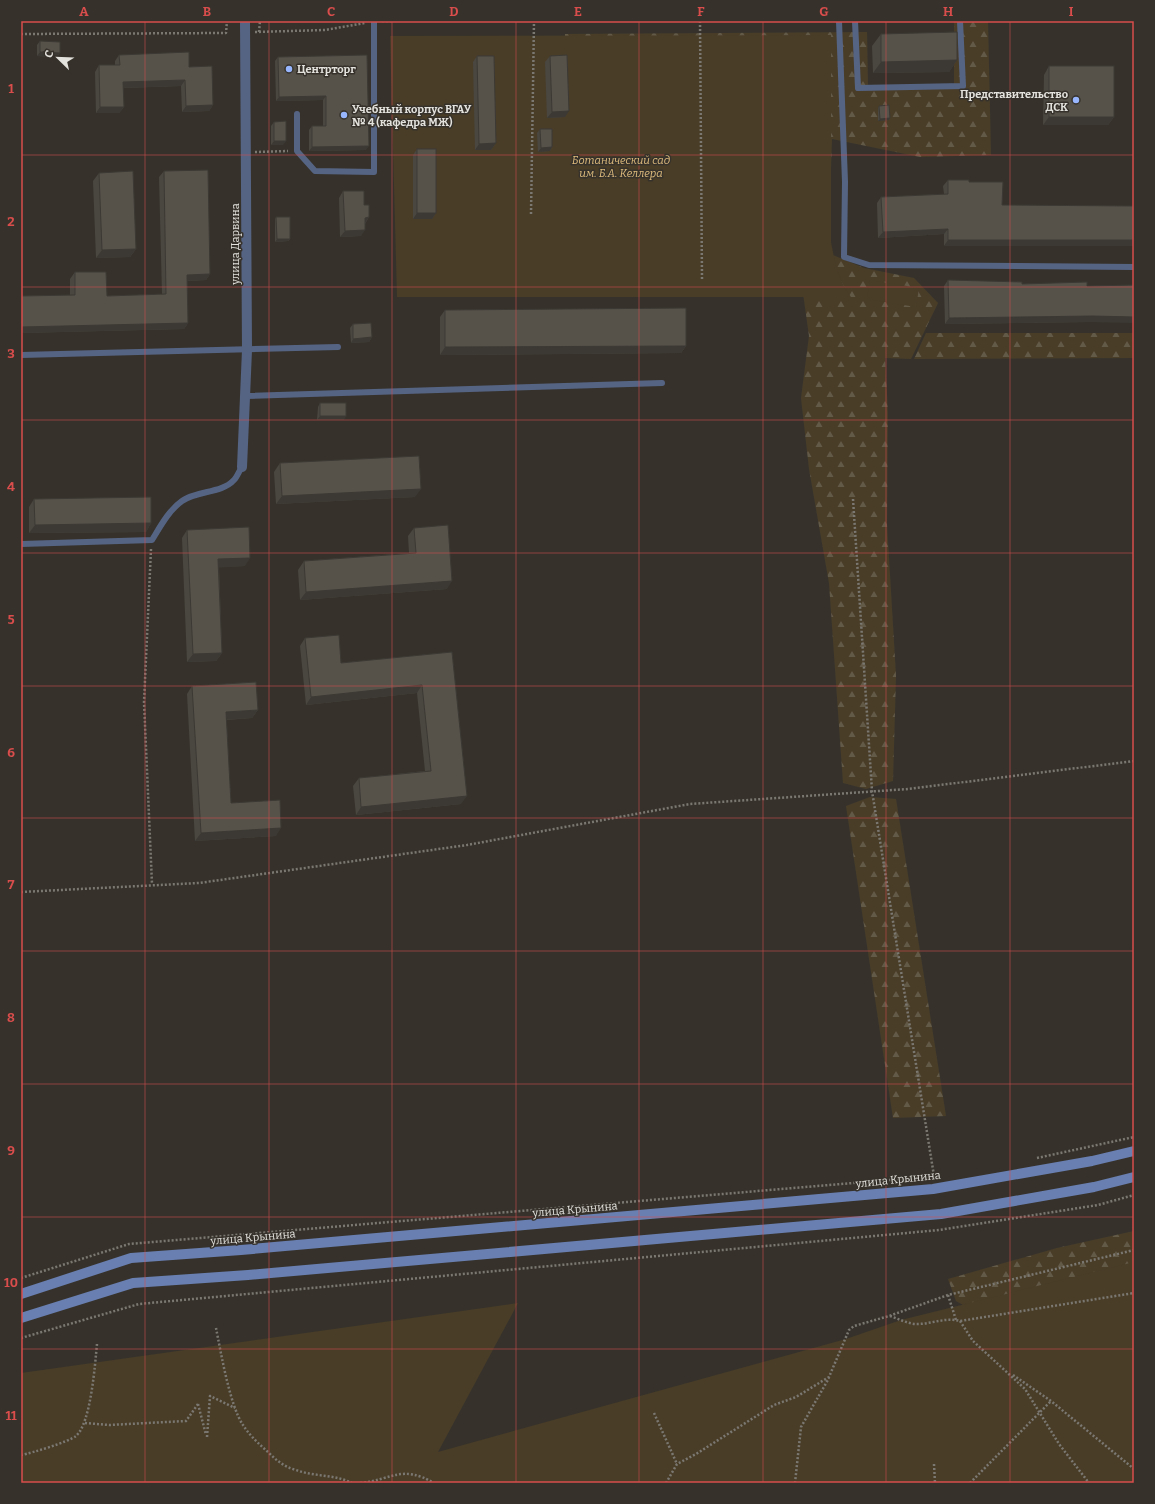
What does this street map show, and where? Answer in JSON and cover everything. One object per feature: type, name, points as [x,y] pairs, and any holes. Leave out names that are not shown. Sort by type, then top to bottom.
[{"type":"main road","name":"улица Крынина","points":[[21,1294],[131,1258],[241,1250],[933,1189],[1092,1161],[1134,1151]]},
{"type":"main road","points":[[21,1318],[133,1283],[248,1275],[941,1214],[1094,1187],[1134,1177]]},
{"type":"street","name":"улица Дарвина","points":[[242,467],[246,350],[247,152],[245,21]]},
{"type":"lane","points":[[298,114],[297,151],[315,171],[374,172],[374,21]]},
{"type":"lane","points":[[839,21],[845,182],[844,257],[869,265],[1134,267]]},
{"type":"lane","points":[[855,21],[858,88],[963,86],[960,21]]},
{"type":"lane","points":[[21,355],[338,347]]},
{"type":"lane","points":[[245,396],[662,383]]},
{"type":"lane","points":[[21,544],[152,540],[168,516],[182,501],[194,494],[226,486],[234,480],[242,467]]},
{"type":"path","points":[[226,33],[227,21]]},
{"type":"path","points":[[259,32],[260,21]]},
{"type":"path","points":[[21,34],[245,33],[325,30],[374,21]]},
{"type":"path","points":[[531,214],[534,21]]},
{"type":"path","points":[[700,21],[702,280]]},
{"type":"path","points":[[247,152],[297,151]]},
{"type":"path","points":[[853,499],[872,792],[934,1176]]},
{"type":"path","points":[[152,540],[144,702],[152,884]]},
{"type":"path","points":[[21,892],[152,884],[199,883],[467,845],[690,804],[908,789],[1134,761]]},
{"type":"path","points":[[1034,1159],[1134,1137]]},
{"type":"path","points":[[21,1278],[130,1244],[942,1175]]},
{"type":"path","points":[[21,1338],[140,1304],[939,1230],[1098,1205],[1134,1195]]},
{"type":"path","points":[[795,1483],[801,1427],[830,1377],[849,1330],[854,1326],[889,1316],[948,1295],[1134,1250]]},
{"type":"path","points":[[889,1316],[909,1324],[947,1319],[960,1321],[1134,1293]]},
{"type":"path","points":[[948,1295],[956,1320]]},
{"type":"path","points":[[960,1321],[973,1340],[1025,1389],[1059,1444],[1089,1483]]},
{"type":"path","points":[[216,1328],[235,1408],[242,1425],[257,1442],[280,1463],[295,1470],[315,1475],[340,1477],[352,1483]]},
{"type":"path","points":[[21,1455],[35,1453],[76,1436],[85,1422],[97,1344]]},
{"type":"path","points":[[1007,1371],[1051,1401],[1134,1469]]},
{"type":"path","points":[[666,1483],[677,1464],[696,1454],[774,1405],[796,1397],[830,1377]]},
{"type":"path","points":[[85,1422],[109,1425],[186,1421],[198,1404],[207,1437],[210,1396],[235,1408]]},
{"type":"path","points":[[970,1483],[1051,1401]]},
{"type":"path","points":[[654,1413],[677,1464]]},
{"type":"path","points":[[934,1464],[935,1483]]},
{"type":"path","points":[[360,1483],[370,1482],[393,1474],[412,1473],[434,1483]]},
{"type":"green space","points":[[988,21],[991,155],[920,157],[832,139],[828,253],[864,268],[914,278],[938,303],[911,359],[885,358],[888,413],[887,524],[896,676],[893,781],[866,789],[843,783],[829,583],[809,469],[801,398],[809,336],[803,293],[564,66],[565,34],[867,32],[868,85],[954,86],[954,22]]},
{"type":"green space","name":"Ботанический сад им. Б.А. Келлера","points":[[831,35],[831,242],[840,278],[851,297],[397,297],[390,36]]},
{"type":"green space","points":[[870,280],[919,288],[916,307],[867,299]]},
{"type":"green space","points":[[926,333],[1134,333],[1134,358],[914,359]]},
{"type":"green space","points":[[870,797],[896,799],[946,1116],[893,1118],[846,806]]},
{"type":"green space","points":[[1134,1231],[1134,1283],[984,1317],[956,1301],[948,1279],[1057,1248]]},
{"type":"green space","points":[[1134,1262],[1134,1483],[21,1483],[21,1373],[518,1303],[438,1452],[846,1339],[901,1320]]},
{"type":"building","points":[[957,32],[957,60],[881,62],[881,34]]},
{"type":"building","points":[[40,41],[60,42],[60,53],[40,52]]},
{"type":"building","points":[[189,52],[189,67],[212,66],[213,105],[186,106],[185,80],[123,82],[124,107],[100,107],[99,65],[120,65],[119,55]]},
{"type":"building","name":"Учебный корпус ВГАУ № 4 (кафедра МЖ)","points":[[367,55],[369,146],[312,147],[312,126],[326,126],[326,96],[279,97],[278,57]]},
{"type":"building","points":[[567,55],[569,111],[552,112],[550,56]]},
{"type":"building","points":[[477,56],[494,56],[496,143],[479,144]]},
{"type":"building","name":"Представительство ДСК","points":[[1049,66],[1114,66],[1114,117],[1049,117]]},
{"type":"building","points":[[889,105],[890,118],[880,119],[879,106]]},
{"type":"building","points":[[286,121],[286,141],[274,141],[274,122]]},
{"type":"building","points":[[540,129],[552,129],[552,147],[541,148]]},
{"type":"building","points":[[417,149],[436,149],[436,213],[417,213]]},
{"type":"building","points":[[208,170],[210,274],[187,275],[188,323],[21,327],[21,296],[75,295],[75,272],[106,272],[107,296],[166,294],[164,171]]},
{"type":"building","points":[[133,171],[136,249],[102,250],[99,173]]},
{"type":"building","points":[[948,180],[969,180],[969,182],[1003,182],[1002,205],[1134,206],[1134,240],[948,240],[948,229],[883,232],[881,197],[948,194]]},
{"type":"building","points":[[343,191],[364,191],[364,205],[369,205],[369,217],[365,218],[365,230],[345,231]]},
{"type":"building","points":[[276,217],[290,217],[290,239],[277,239]]},
{"type":"building","points":[[948,280],[1022,282],[1022,284],[1087,282],[1087,286],[1134,285],[1134,317],[1093,316],[949,318]]},
{"type":"building","points":[[686,308],[686,346],[445,347],[445,310]]},
{"type":"building","points":[[371,323],[372,337],[353,339],[353,324]]},
{"type":"building","points":[[320,403],[346,403],[346,416],[320,416]]},
{"type":"building","points":[[419,456],[421,489],[282,496],[280,463]]},
{"type":"building","points":[[151,497],[151,523],[35,525],[34,499]]},
{"type":"building","points":[[448,525],[452,581],[306,592],[304,561],[416,553],[414,528]]},
{"type":"building","points":[[249,527],[250,558],[218,559],[222,653],[193,654],[187,530]]},
{"type":"building","points":[[339,635],[341,663],[452,652],[467,796],[361,807],[359,778],[431,771],[422,685],[311,697],[305,638]]},
{"type":"building","points":[[256,682],[258,710],[226,712],[231,803],[280,800],[281,828],[201,833],[192,686]]},
{"type":"place","name":"Центрторг","points":[[289,69]]},
{"type":"place","name":"Представительство ДСК","points":[[1076,100]]},
{"type":"place","name":"Учебный корпус ВГАУ № 4 (кафедра МЖ)","points":[[344,115]]}]
